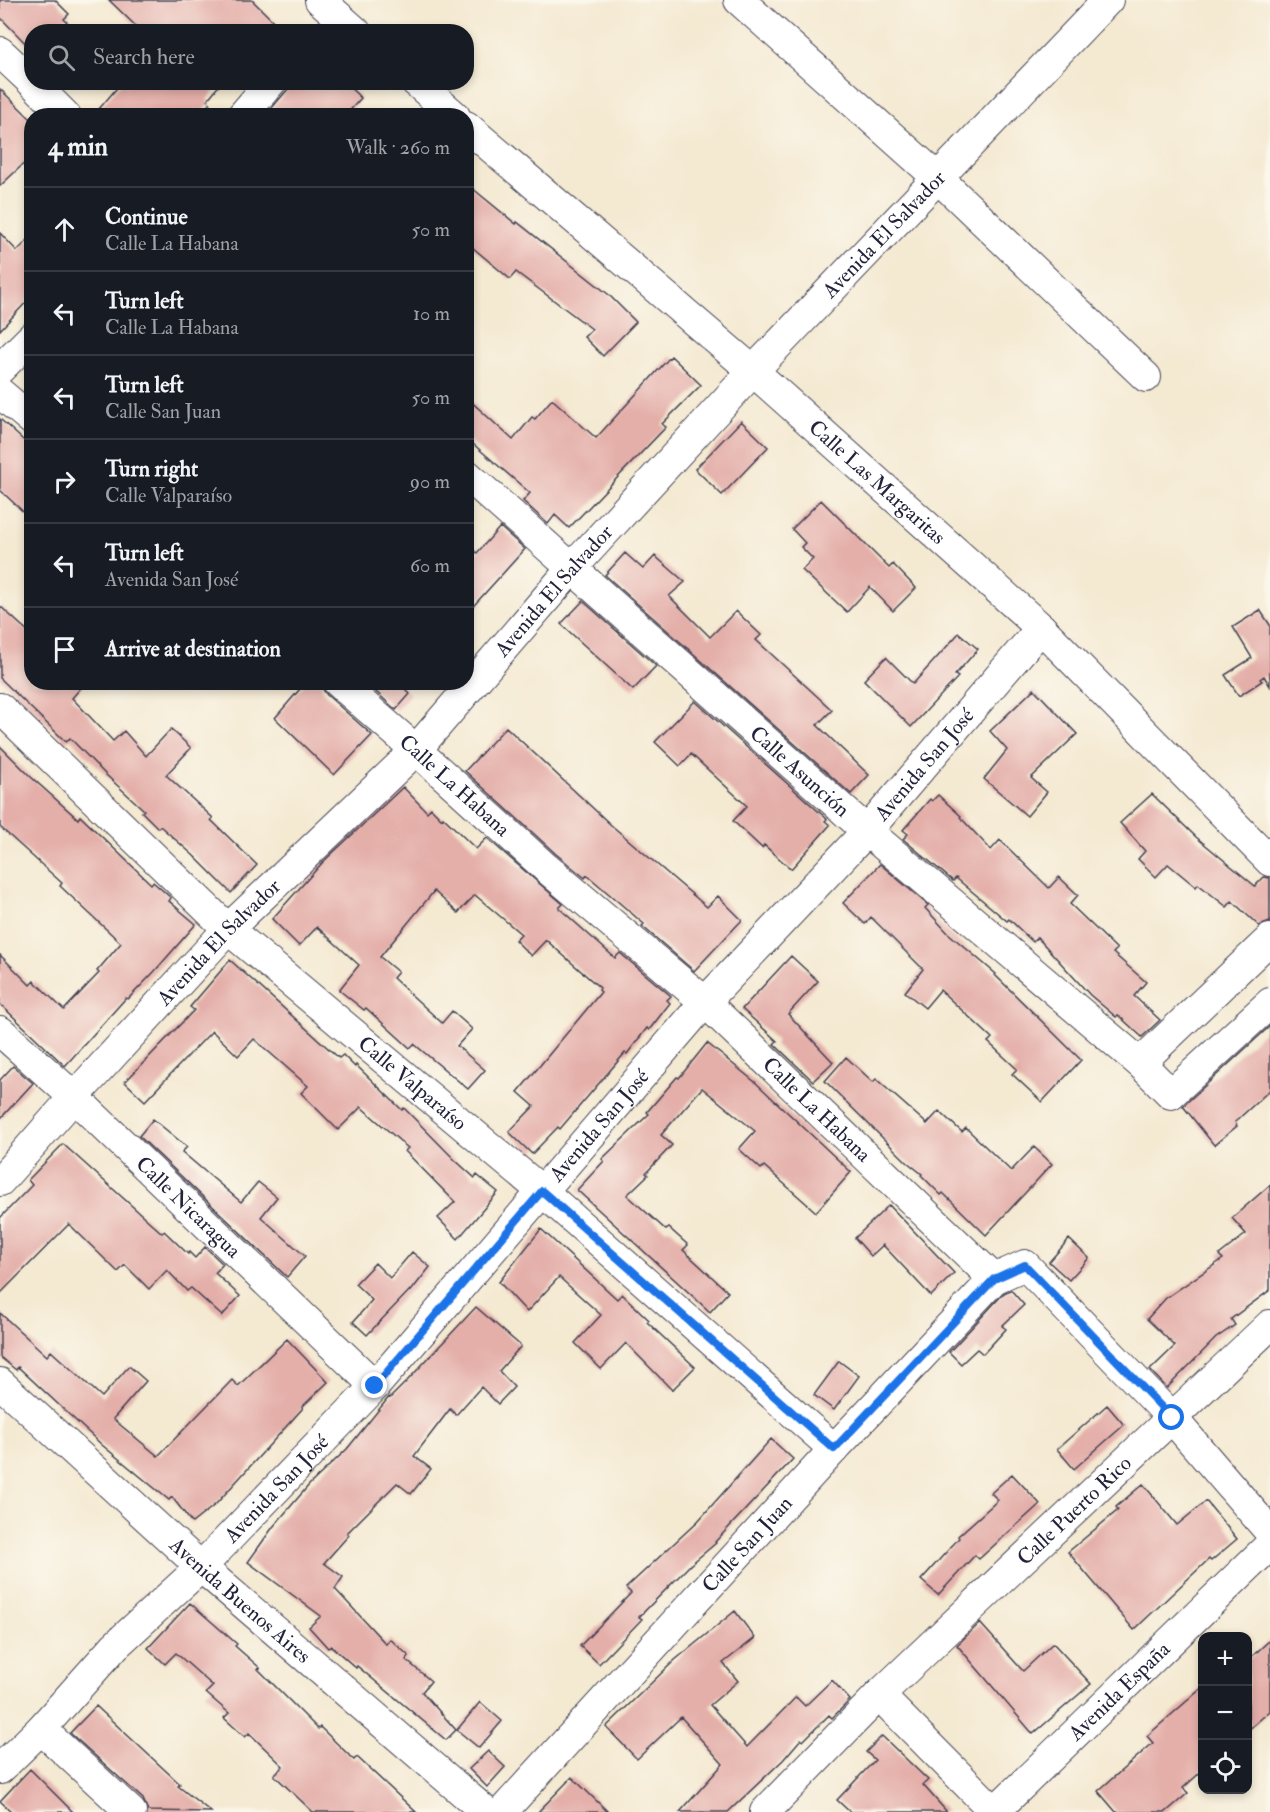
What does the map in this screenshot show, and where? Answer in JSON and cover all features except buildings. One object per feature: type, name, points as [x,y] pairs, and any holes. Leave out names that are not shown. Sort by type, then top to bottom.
[{"type":"street","points":[[739,0],[938,177],[1146,378]]},
{"type":"street","name":"Avenida El Salvador","points":[[474,682],[573,567],[753,371],[1108,0]]},
{"type":"street","points":[[329,11],[346,24]]},
{"type":"street","points":[[0,52],[24,74]]},
{"type":"street","points":[[40,90],[58,108]]},
{"type":"street","points":[[249,108],[264,90]]},
{"type":"street","points":[[425,90],[445,108]]},
{"type":"street","name":"Calle Las Margaritas","points":[[474,133],[753,371],[1041,628],[1270,861]]},
{"type":"street","points":[[0,369],[24,345]]},
{"type":"street","points":[[0,393],[24,413]]},
{"type":"street","name":"Calle Asunción","points":[[474,481],[867,831],[1140,1063],[1171,1094],[1270,1003]]},
{"type":"street","name":"Avenida San José","points":[[0,1769],[41,1729],[115,1646],[201,1567],[375,1386],[705,1002],[867,831],[1041,628]]},
{"type":"street","name":"Calle La Habana","points":[[347,690],[545,867],[705,1002],[994,1279]]},
{"type":"street","name":"Avenida El Salvador","points":[[0,1181],[228,929],[416,750],[467,690]]},
{"type":"street","name":"Calle Valparaíso","points":[[0,708],[228,929],[542,1191],[834,1449]]},
{"type":"street","points":[[1140,1063],[1270,939]]},
{"type":"street","name":"Calle Nicaragua","points":[[0,1031],[74,1097],[375,1386]]},
{"type":"street","points":[[994,1279],[1025,1265],[1172,1418],[1270,1532]]},
{"type":"street","name":"Calle San Juan","points":[[506,1809],[834,1449],[994,1279]]},
{"type":"street","name":"Calle Puerto Rico","points":[[765,1812],[879,1695],[1270,1325]]},
{"type":"street","name":"Avenida Buenos Aires","points":[[0,1383],[201,1567],[506,1809]]},
{"type":"street","name":"Avenida España","points":[[995,1812],[1270,1545]]},
{"type":"street","points":[[879,1695],[995,1812]]},
{"type":"street","points":[[41,1729],[131,1812]]},
{"type":"route","points":[[375,1386],[542,1191],[834,1449],[994,1279],[1025,1265],[1172,1418]]}]
